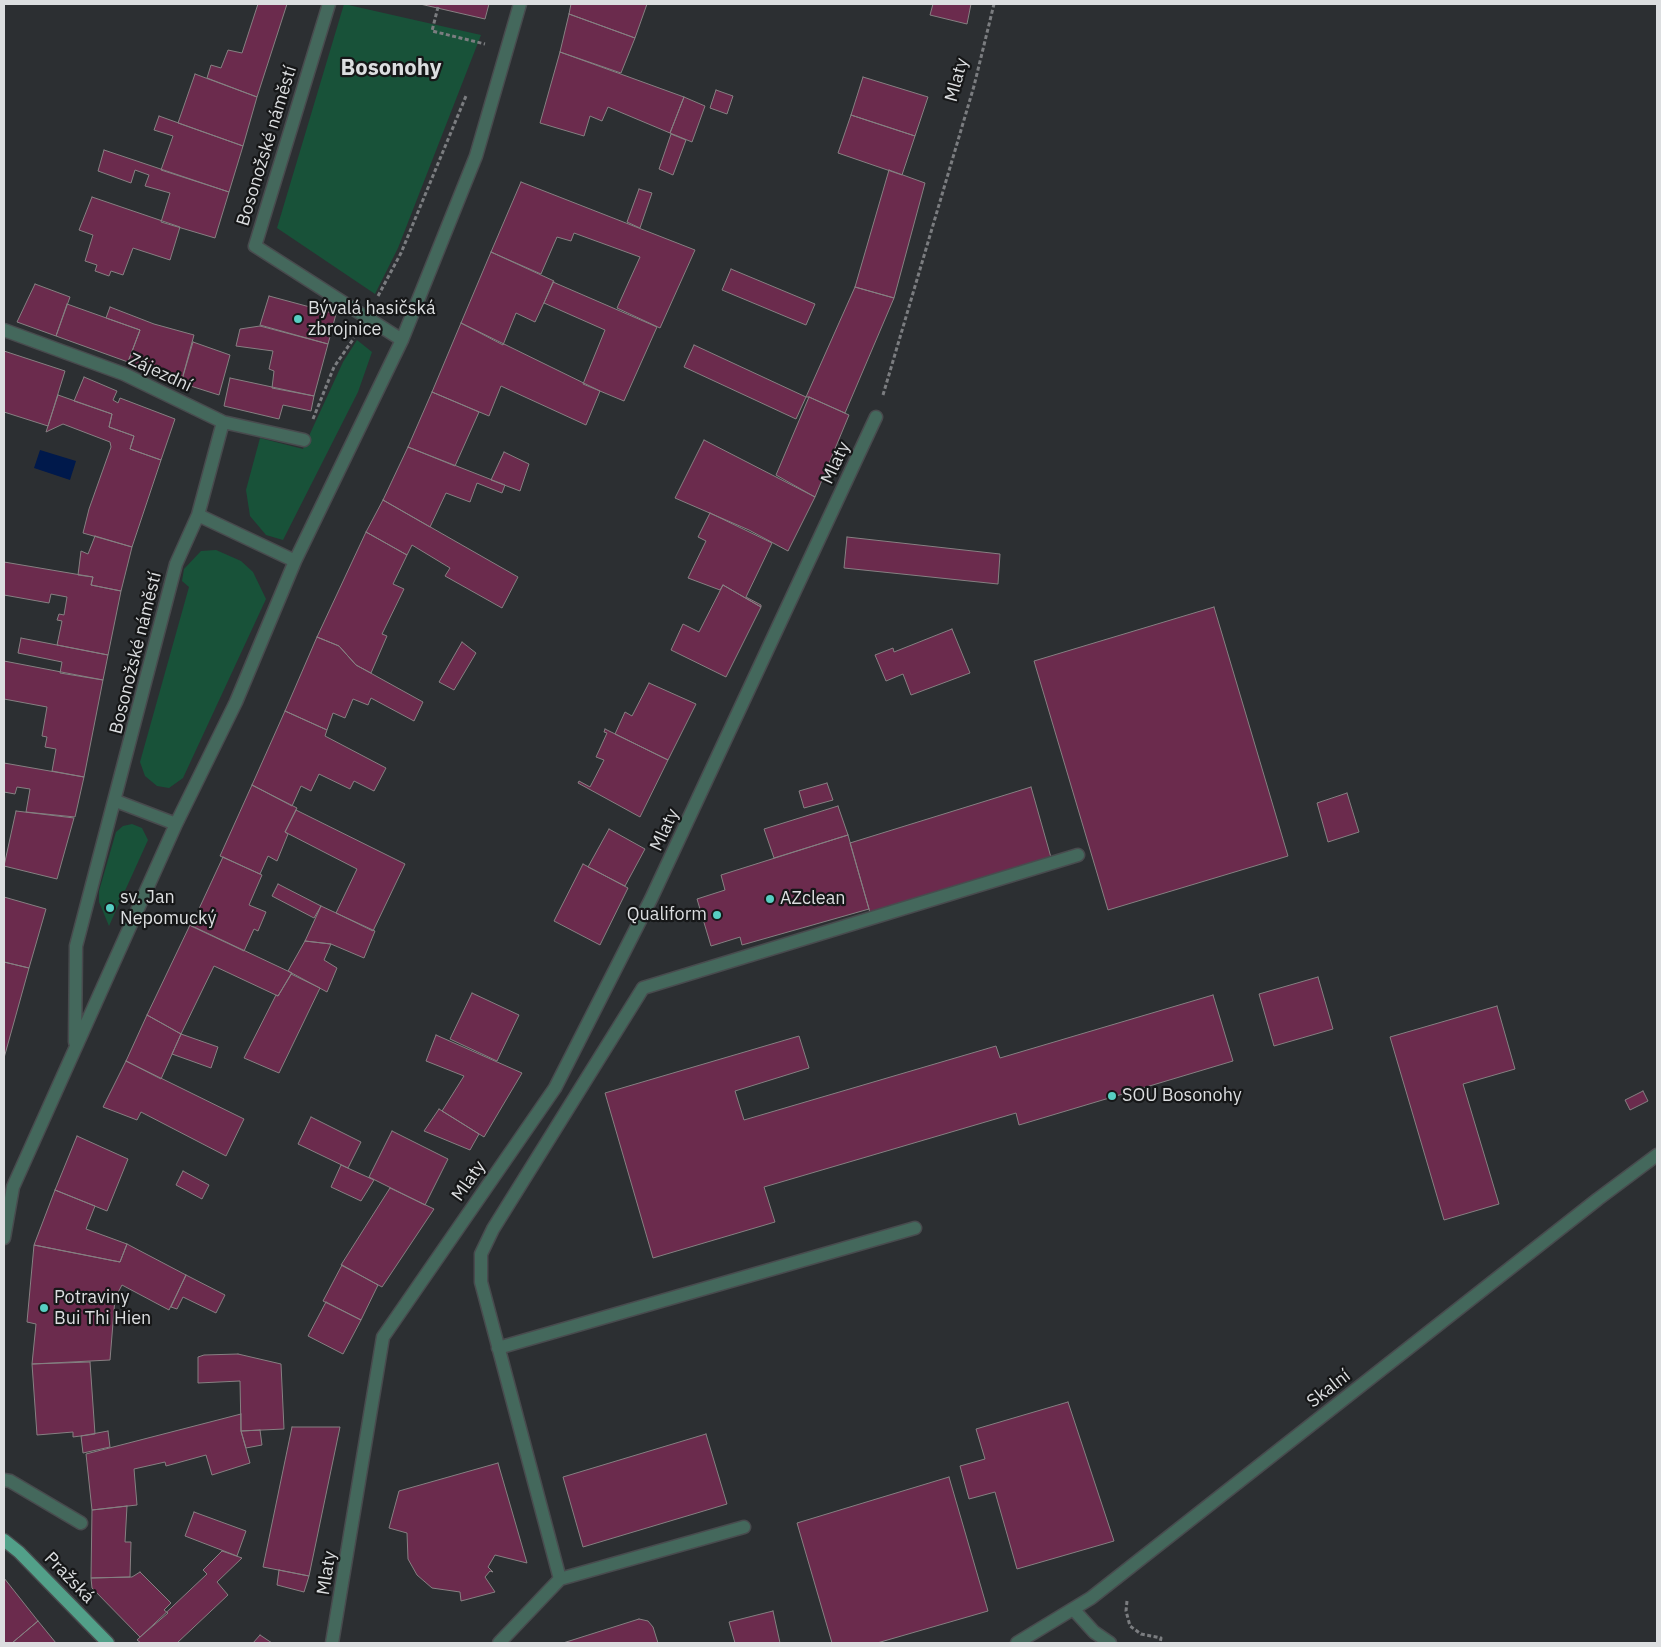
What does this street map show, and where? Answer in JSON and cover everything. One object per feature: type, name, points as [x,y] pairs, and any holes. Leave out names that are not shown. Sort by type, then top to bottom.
[{"type":"main road","name":"Pražská","points":[[4,1540],[19,1552],[108,1643]]},
{"type":"street","name":"Bosonožské náměstí","points":[[328,4],[255,246],[366,319],[402,340]]},
{"type":"street","name":"Bosonožské náměstí","points":[[4,1238],[13,1187],[74,1047],[176,824],[236,702],[295,560],[402,340],[476,156],[520,4]]},
{"type":"street","name":"Zájezdní","points":[[4,330],[124,374],[224,422],[304,440]]},
{"type":"street","name":"Mlaty","points":[[332,1643],[383,1337],[555,1088],[652,899],[876,417]]},
{"type":"street","name":"Bosonožské náměstí","points":[[74,1047],[76,946],[116,801],[176,564],[198,515],[224,422]]},
{"type":"street","points":[[198,515],[295,560]]},
{"type":"street","points":[[116,801],[176,824]]},
{"type":"street","points":[[560,1579],[481,1282],[481,1254],[493,1229],[643,988],[1078,855]]},
{"type":"street","name":"Skalní","points":[[1018,1643],[1074,1610],[1657,1155]]},
{"type":"street","points":[[498,1348],[915,1228]]},
{"type":"street","points":[[4,1480],[10,1481],[80,1523]]},
{"type":"street","points":[[499,1643],[560,1579],[744,1526]]},
{"type":"street","points":[[1074,1610],[1094,1632],[1110,1643]]},
{"type":"path","name":"Mlaty","points":[[876,417],[974,86],[994,4]]},
{"type":"path","points":[[438,7],[432,31],[507,50]]},
{"type":"path","points":[[304,440],[334,367],[366,319],[401,253],[468,90]]},
{"type":"green space","points":[[344,4],[481,35],[398,248],[375,294],[277,228]]},
{"type":"green space","points":[[357,340],[372,352],[358,392],[283,540],[266,535],[250,516],[246,490],[260,438],[303,449],[343,362]]},
{"type":"green space","points":[[216,550],[241,561],[253,572],[266,599],[183,778],[169,788],[157,786],[145,776],[140,762],[189,587],[182,581],[184,569],[201,551]]},
{"type":"green space","points":[[132,824],[142,828],[148,840],[109,926],[99,902],[99,891],[116,832],[123,826]]},
{"type":"water","points":[[40,450],[76,461],[70,480],[34,468]]},
{"type":"building","points":[[258,4],[287,4],[257,97],[207,78],[211,65],[221,68],[228,50],[242,53]]},
{"type":"building","points":[[420,4],[489,4],[485,19]]},
{"type":"building","points":[[571,4],[647,4],[635,38],[569,14]]},
{"type":"building","points":[[933,4],[971,4],[967,24],[930,15]]},
{"type":"building","points":[[569,14],[635,38],[621,73],[560,52]]},
{"type":"building","points":[[560,52],[684,97],[670,133],[608,107],[602,121],[590,116],[584,136],[540,123]]},
{"type":"building","points":[[195,74],[257,97],[243,146],[178,123]]},
{"type":"building","points":[[863,77],[928,97],[915,136],[851,115]]},
{"type":"building","points":[[716,90],[733,96],[727,114],[710,108]]},
{"type":"building","points":[[684,97],[705,106],[692,142],[670,133]]},
{"type":"building","points":[[851,115],[915,136],[902,175],[838,153]]},
{"type":"building","points":[[159,116],[243,146],[229,192],[161,170],[173,136],[154,130]]},
{"type":"building","points":[[671,134],[686,140],[673,175],[659,169]]},
{"type":"building","points":[[104,150],[229,192],[215,238],[161,222],[170,193],[145,186],[149,175],[135,170],[131,183],[98,171]]},
{"type":"building","points":[[889,170],[925,183],[894,298],[855,287]]},
{"type":"building","points":[[521,182],[695,250],[660,328],[617,308],[640,257],[574,233],[571,241],[557,237],[541,274],[491,252]]},
{"type":"building","points":[[639,189],[652,193],[640,228],[627,222]]},
{"type":"building","points":[[92,197],[180,227],[170,260],[133,248],[123,275],[111,271],[109,276],[95,271],[97,265],[85,261],[93,235],[79,230]]},
{"type":"building","points":[[491,252],[554,281],[535,322],[516,313],[503,345],[461,323]]},
{"type":"building","points":[[731,269],[815,304],[806,325],[722,290]]},
{"type":"building","points":[[553,282],[657,327],[624,401],[583,384],[605,330],[544,303]]},
{"type":"building","points":[[35,284],[70,297],[56,336],[17,322]]},
{"type":"building","points":[[855,287],[894,298],[845,413],[806,397]]},
{"type":"building","name":"Bývalá hasičská zbrojnice","points":[[269,296],[336,314],[328,344],[260,325]]},
{"type":"building","points":[[67,304],[140,330],[128,362],[56,336]]},
{"type":"building","points":[[110,307],[154,324],[194,335],[181,383],[128,362],[140,330],[106,318]]},
{"type":"building","points":[[461,323],[600,391],[586,425],[501,386],[489,416],[432,392]]},
{"type":"building","points":[[260,326],[328,344],[314,396],[272,388],[274,371],[269,369],[273,351],[236,346],[240,329]]},
{"type":"building","points":[[193,342],[230,355],[219,395],[181,383]]},
{"type":"building","points":[[694,345],[806,397],[796,419],[684,367]]},
{"type":"building","points":[[4,351],[65,371],[48,426],[4,412]]},
{"type":"building","points":[[84,377],[117,391],[113,400],[118,403],[120,398],[175,419],[161,460],[130,449],[134,436],[109,427],[112,414],[74,401]]},
{"type":"building","points":[[230,378],[314,396],[311,411],[283,405],[279,419],[224,406]]},
{"type":"building","points":[[432,392],[479,412],[455,466],[408,447]]},
{"type":"building","points":[[58,395],[112,414],[109,427],[134,436],[130,449],[161,460],[132,547],[83,533],[89,509],[111,447],[110,442],[63,424],[46,432]]},
{"type":"building","points":[[809,397],[849,415],[815,497],[776,475]]},
{"type":"building","points":[[704,440],[815,497],[788,551],[749,530],[675,498]]},
{"type":"building","points":[[408,447],[505,485],[502,493],[477,483],[470,502],[446,493],[430,527],[383,500]]},
{"type":"building","points":[[504,452],[529,464],[520,491],[491,480]]},
{"type":"building","points":[[383,500],[518,577],[502,608],[445,576],[450,568],[412,545],[407,555],[366,532]]},
{"type":"building","points":[[710,513],[772,543],[746,597],[761,605],[761,607],[723,585],[720,590],[688,578],[706,541],[698,537]]},
{"type":"building","points":[[366,532],[407,555],[393,584],[404,589],[382,634],[387,636],[371,673],[356,665],[339,646],[317,637]]},
{"type":"building","points":[[95,536],[132,547],[121,591],[91,585],[93,577],[78,575],[81,551],[88,554]]},
{"type":"building","points":[[847,537],[1000,554],[998,584],[844,568]]},
{"type":"building","points":[[4,562],[93,577],[91,585],[121,591],[108,655],[57,645],[62,621],[57,620],[59,614],[64,615],[67,597],[51,594],[49,603],[4,595]]},
{"type":"building","points":[[723,585],[761,607],[726,677],[671,650],[683,624],[699,632]]},
{"type":"building","points":[[1214,607],[1288,856],[1108,910],[1034,661]]},
{"type":"building","points":[[952,629],[970,673],[911,695],[903,674],[886,681],[875,655],[893,648],[894,652]]},
{"type":"building","points":[[317,637],[339,646],[356,665],[423,702],[414,721],[371,698],[368,705],[353,699],[345,718],[333,713],[327,730],[285,711]]},
{"type":"building","points":[[21,638],[108,655],[103,680],[60,673],[62,662],[18,653]]},
{"type":"building","points":[[462,642],[476,653],[454,690],[439,682]]},
{"type":"building","points":[[4,661],[103,680],[84,777],[52,771],[56,749],[45,747],[47,737],[42,736],[47,707],[4,699]]},
{"type":"building","points":[[649,683],[696,704],[668,760],[615,734],[625,712],[632,716]]},
{"type":"building","points":[[285,711],[327,730],[325,736],[386,768],[374,791],[354,781],[350,789],[319,774],[311,791],[301,786],[292,806],[252,785]]},
{"type":"building","points":[[605,729],[668,760],[640,817],[578,783],[579,781],[590,787],[604,760],[596,757],[607,733],[604,732]]},
{"type":"building","points":[[4,763],[84,777],[75,817],[26,812],[30,789],[17,787],[15,794],[4,792]]},
{"type":"building","points":[[827,783],[833,800],[804,808],[799,791]]},
{"type":"building","points":[[252,785],[297,808],[285,832],[288,834],[277,861],[268,856],[260,874],[220,856]]},
{"type":"building","points":[[1031,787],[1052,861],[871,916],[850,843]]},
{"type":"building","points":[[1347,793],[1359,832],[1328,842],[1317,803]]},
{"type":"building","points":[[838,806],[848,835],[774,858],[764,829]]},
{"type":"building","points":[[296,810],[405,864],[373,931],[336,913],[357,869],[285,832]]},
{"type":"building","points":[[16,811],[74,818],[57,879],[4,866]]},
{"type":"building","points":[[609,829],[645,849],[625,886],[588,867]]},
{"type":"building","points":[[848,835],[869,909],[742,945],[740,937],[711,946],[697,899],[725,890],[721,875]]},
{"type":"building","points":[[223,857],[262,875],[249,905],[266,912],[258,931],[254,929],[244,951],[191,926]]},
{"type":"building","points":[[583,864],[628,888],[600,945],[554,921]]},
{"type":"building","points":[[278,884],[321,906],[314,918],[272,896]]},
{"type":"building","points":[[4,897],[46,909],[29,968],[4,962]]},
{"type":"building","points":[[321,906],[375,931],[364,958],[331,944],[305,941]]},
{"type":"building","points":[[190,925],[292,973],[278,996],[214,966],[181,1034],[147,1015]]},
{"type":"building","points":[[305,941],[331,944],[324,960],[337,968],[327,992],[288,971]]},
{"type":"building","points":[[4,962],[29,968],[4,1058]]},
{"type":"building","points":[[291,974],[320,988],[279,1073],[244,1058],[276,995],[278,996]]},
{"type":"building","points":[[1318,977],[1333,1029],[1274,1046],[1259,994]]},
{"type":"building","points":[[472,993],[519,1015],[497,1061],[450,1039]]},
{"type":"building","points":[[1213,995],[1233,1061],[1019,1125],[1016,1113],[764,1187],[775,1222],[653,1258],[605,1093],[799,1036],[809,1068],[735,1091],[744,1120],[996,1046],[1000,1058]]},
{"type":"building","points":[[1497,1006],[1515,1069],[1463,1084],[1499,1204],[1444,1220],[1390,1037]]},
{"type":"building","points":[[147,1015],[181,1034],[161,1079],[126,1061]]},
{"type":"building","points":[[181,1034],[218,1047],[211,1068],[172,1054]]},
{"type":"building","points":[[436,1035],[522,1073],[484,1137],[442,1111],[464,1076],[426,1061]]},
{"type":"building","points":[[126,1061],[244,1119],[226,1156],[141,1112],[137,1120],[103,1107]]},
{"type":"building","points":[[1643,1091],[1648,1101],[1630,1110],[1625,1100]]},
{"type":"building","points":[[439,1109],[479,1134],[470,1150],[424,1131]]},
{"type":"building","points":[[311,1117],[361,1142],[348,1168],[298,1144]]},
{"type":"building","points":[[392,1131],[448,1159],[425,1205],[369,1177]]},
{"type":"building","points":[[77,1136],[128,1159],[107,1211],[55,1190]]},
{"type":"building","points":[[341,1165],[374,1180],[361,1201],[331,1187]]},
{"type":"building","points":[[183,1171],[209,1185],[202,1199],[176,1185]]},
{"type":"building","points":[[390,1188],[434,1209],[382,1287],[341,1265]]},
{"type":"building","points":[[55,1190],[95,1206],[86,1229],[127,1244],[120,1262],[34,1245]]},
{"type":"building","points":[[127,1244],[186,1275],[169,1310],[122,1285],[115,1298],[110,1360],[32,1364],[36,1324],[27,1322],[34,1245],[120,1262]]},
{"type":"building","points":[[342,1265],[378,1285],[361,1320],[323,1301]]},
{"type":"building","points":[[186,1275],[225,1295],[216,1313],[183,1297],[177,1309],[171,1307]]},
{"type":"building","points":[[326,1302],[361,1320],[343,1354],[308,1336]]},
{"type":"building","points":[[238,1354],[281,1364],[284,1429],[241,1431],[240,1381],[198,1383],[198,1357],[204,1355]]},
{"type":"building","points":[[90,1362],[95,1434],[73,1437],[73,1432],[37,1435],[32,1364]]},
{"type":"building","points":[[1068,1402],[1114,1541],[1017,1569],[995,1492],[969,1499],[960,1466],[985,1459],[976,1429]]},
{"type":"building","points":[[241,1414],[241,1431],[250,1463],[212,1475],[206,1455],[166,1466],[165,1462],[134,1469],[137,1505],[92,1510],[86,1454]]},
{"type":"building","points":[[292,1427],[340,1427],[309,1576],[263,1567]]},
{"type":"building","points":[[260,1430],[262,1445],[246,1448],[241,1431]]},
{"type":"building","points":[[108,1431],[110,1447],[83,1453],[81,1436]]},
{"type":"building","points":[[706,1434],[727,1504],[583,1547],[563,1477]]},
{"type":"building","points":[[498,1463],[527,1563],[495,1555],[488,1567],[493,1572],[490,1571],[485,1577],[495,1592],[461,1601],[460,1592],[432,1588],[417,1575],[408,1559],[407,1533],[389,1528],[399,1491]]},
{"type":"building","points":[[949,1477],[988,1611],[877,1643],[832,1643],[797,1523]]},
{"type":"building","points":[[127,1506],[125,1542],[131,1542],[130,1577],[91,1578],[92,1510]]},
{"type":"building","points":[[194,1512],[246,1531],[237,1556],[185,1536]]},
{"type":"building","points":[[222,1551],[242,1558],[217,1582],[228,1595],[177,1643],[141,1643],[137,1640],[207,1574],[203,1570]]},
{"type":"building","points":[[279,1570],[309,1576],[304,1592],[277,1585]]},
{"type":"building","points":[[140,1572],[171,1603],[164,1610],[168,1613],[140,1637],[92,1588],[91,1578],[132,1577]]},
{"type":"building","points":[[4,1578],[38,1621],[12,1643],[4,1643]]},
{"type":"building","points":[[773,1611],[780,1643],[735,1643],[729,1622]]},
{"type":"building","points":[[639,1619],[648,1621],[653,1627],[658,1643],[563,1643]]},
{"type":"building","points":[[38,1621],[56,1643],[12,1643]]},
{"type":"building","points":[[260,1635],[272,1643],[253,1643]]},
{"type":"place","name":"Bývalá hasičská zbrojnice","points":[[298,319]]},
{"type":"place","name":"AZclean","points":[[770,899]]},
{"type":"place","name":"sv. Jan Nepomucký","points":[[110,908]]},
{"type":"place","name":"Qualiform","points":[[717,915]]},
{"type":"place","name":"SOU Bosonohy","points":[[1112,1096]]},
{"type":"place","name":"Potraviny Bui Thi Hien","points":[[44,1308]]},
{"type":"district","name":"Bosonohy","points":[[391,69]]}]
